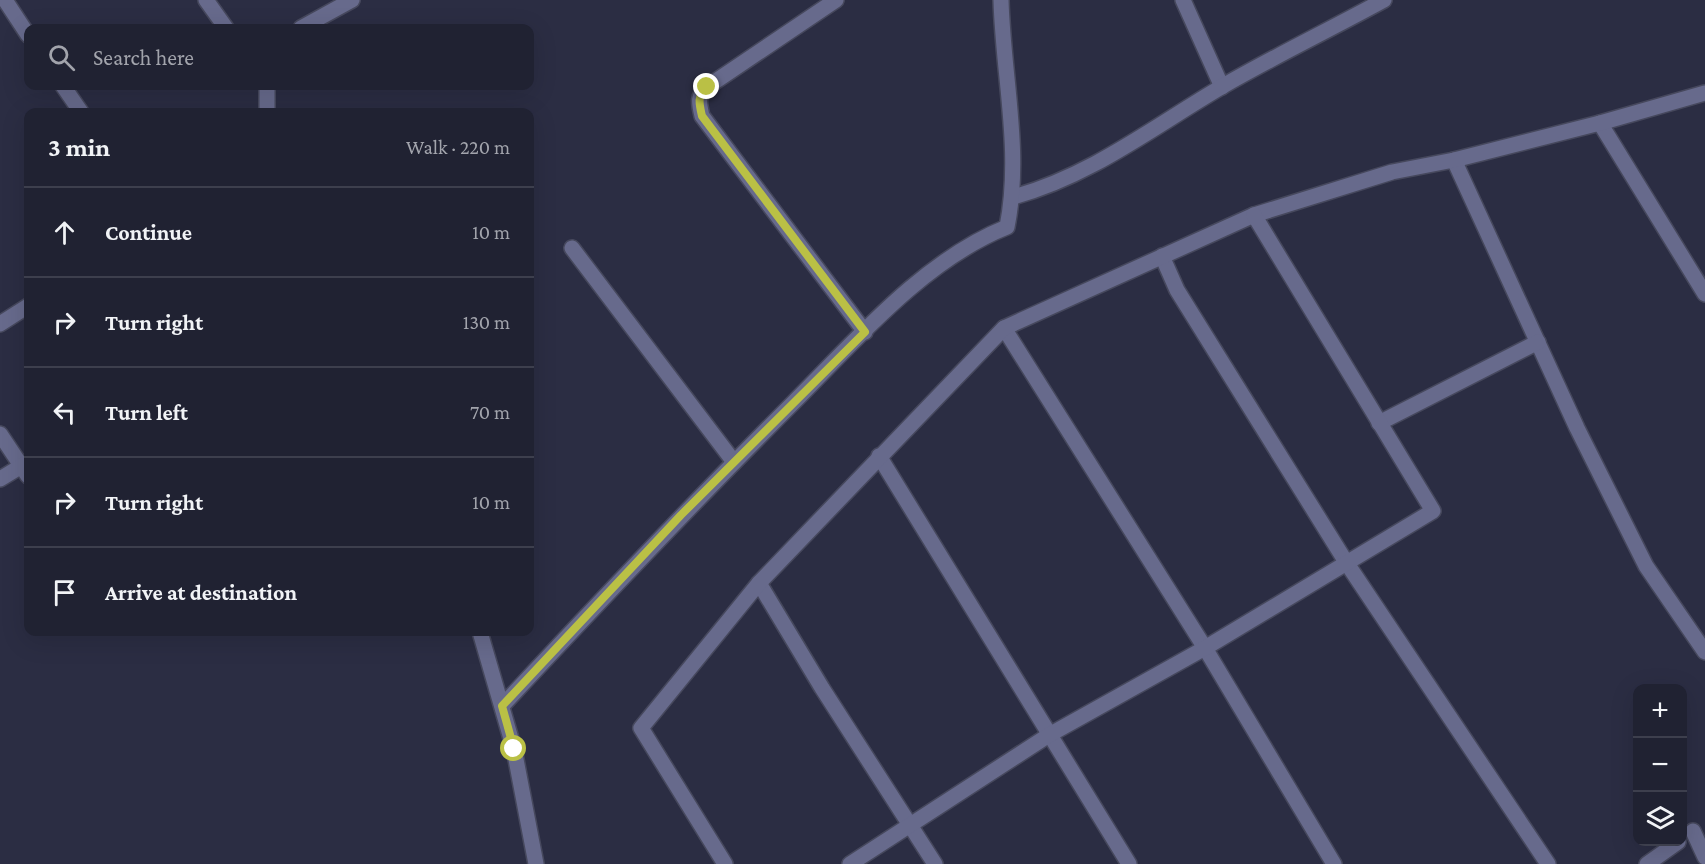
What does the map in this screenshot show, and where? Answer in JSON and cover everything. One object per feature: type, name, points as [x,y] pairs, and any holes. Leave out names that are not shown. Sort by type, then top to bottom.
[{"type":"street","points":[[5,0],[24,29]]},
{"type":"street","points":[[206,0],[223,24]]},
{"type":"street","points":[[308,24],[352,0]]},
{"type":"street","points":[[836,0],[707,87],[700,93],[699,103],[702,116],[865,332]]},
{"type":"street","points":[[502,706],[681,515],[865,332],[951,257],[978,238],[1007,227],[1013,197],[1012,136],[1000,0]]},
{"type":"street","points":[[1183,0],[1222,87]]},
{"type":"street","points":[[1013,197],[1050,186],[1096,165],[1222,87],[1384,0]]},
{"type":"street","points":[[66,90],[78,108]]},
{"type":"street","points":[[267,90],[267,108]]},
{"type":"street","points":[[725,864],[641,728],[759,583],[1004,328],[1254,215],[1392,172],[1454,160],[1600,123],[1705,93]]},
{"type":"street","points":[[1600,123],[1705,294]]},
{"type":"street","points":[[1454,160],[1577,428],[1646,566],[1699,631],[1705,652]]},
{"type":"street","points":[[850,864],[1049,735],[1205,648],[1346,561],[1433,511],[1254,215]]},
{"type":"street","points":[[572,248],[734,462]]},
{"type":"street","points":[[1162,256],[1177,290],[1346,561],[1548,864]]},
{"type":"street","points":[[0,324],[24,309]]},
{"type":"street","points":[[1004,328],[1205,648],[1334,864]]},
{"type":"street","points":[[1379,423],[1538,342]]},
{"type":"street","points":[[0,434],[24,465]]},
{"type":"street","points":[[879,456],[1129,864]]},
{"type":"street","points":[[0,480],[24,469]]},
{"type":"street","points":[[759,583],[822,688],[935,864]]},
{"type":"street","points":[[481,636],[514,749],[536,864]]},
{"type":"street","points":[[1693,831],[1705,857]]},
{"type":"street","points":[[1647,864],[1672,846]]},
{"type":"route","points":[[514,749],[502,706],[681,515],[865,332],[702,116],[699,103],[700,93],[707,87]]}]
